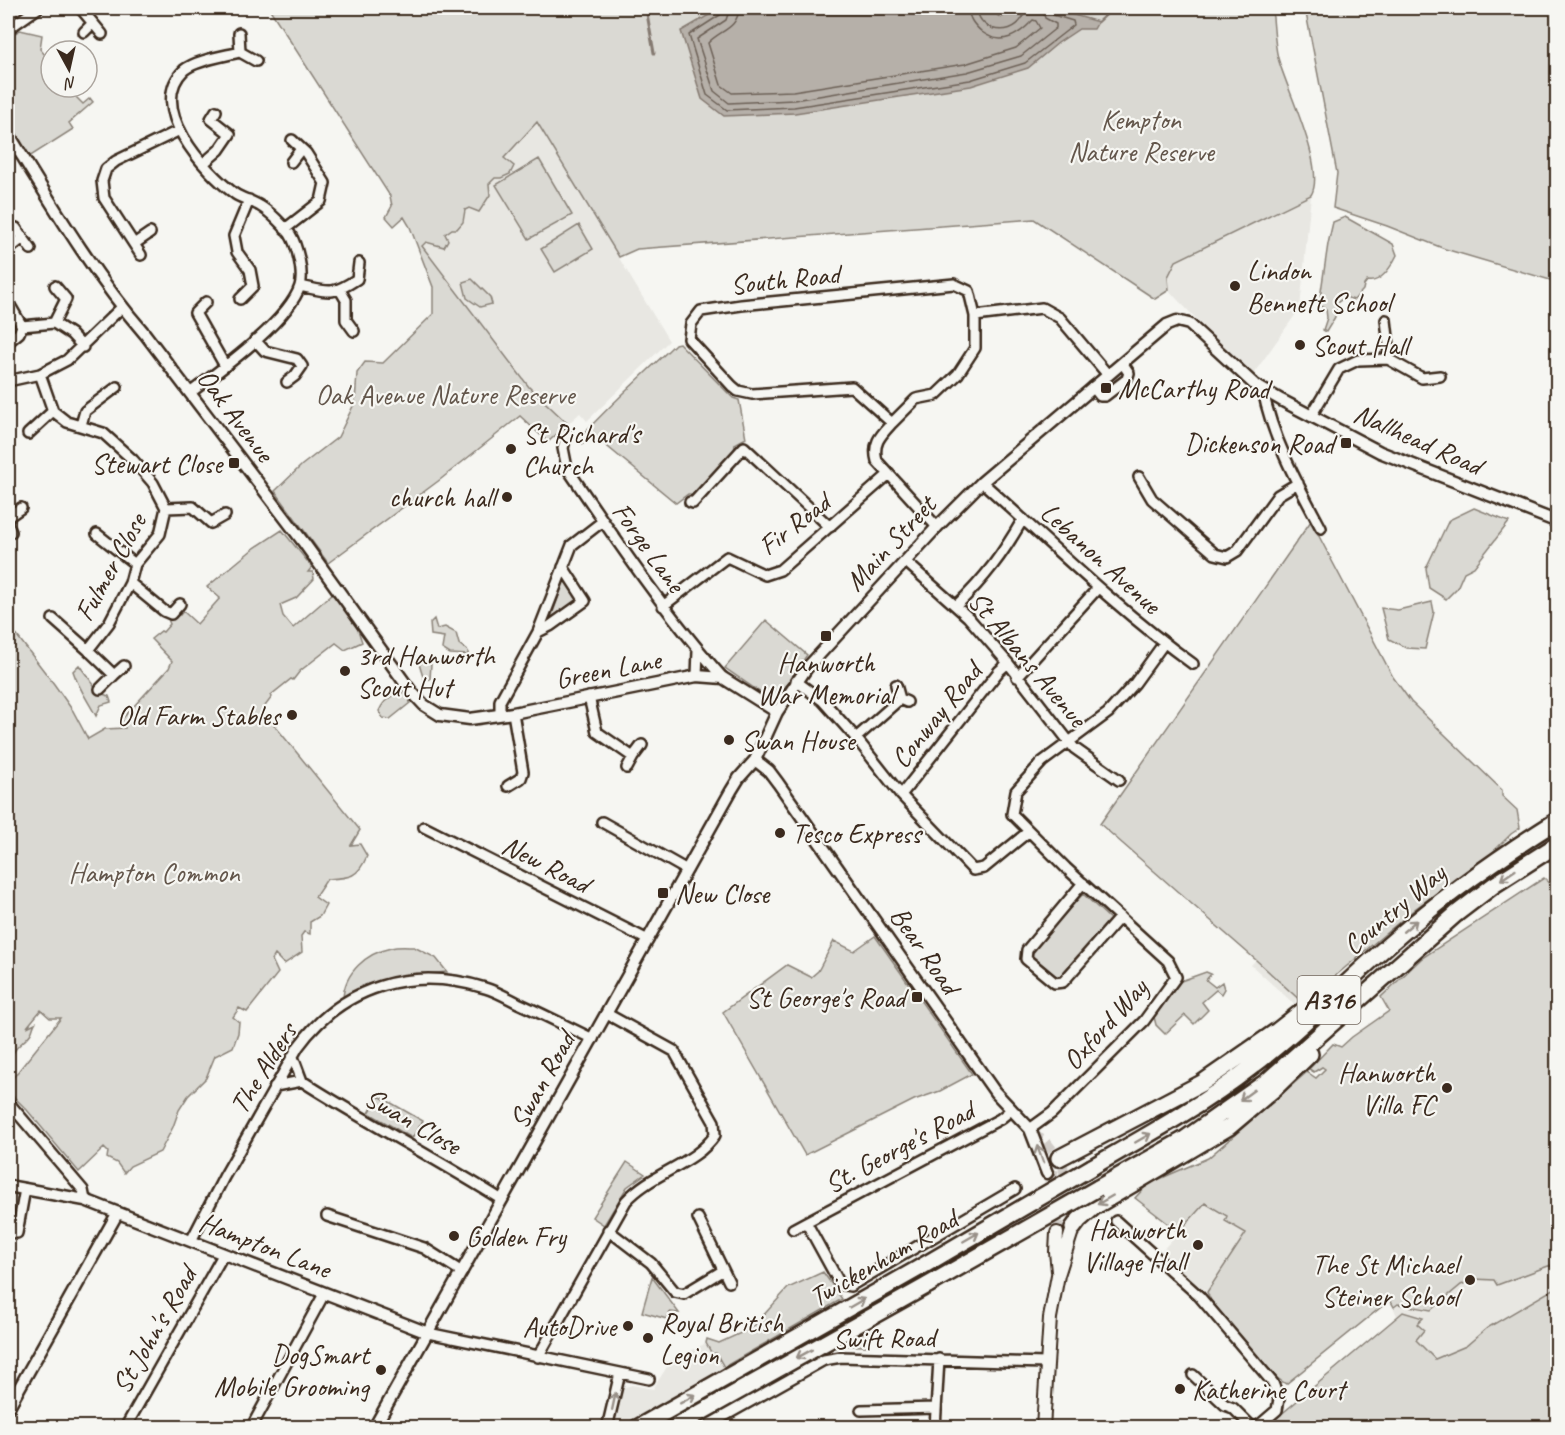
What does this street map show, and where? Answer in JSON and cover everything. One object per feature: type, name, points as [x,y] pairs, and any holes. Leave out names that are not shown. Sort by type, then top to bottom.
[{"type":"highway","name":"Country Way","points":[[1092,1167],[1204,1102],[1250,1068],[1287,1039],[1392,942],[1484,868],[1557,820]]},
{"type":"highway","name":"Country Way","points":[[928,1285],[1185,1139],[1266,1082],[1456,914],[1494,885],[1557,844]]},
{"type":"highway","points":[[1056,1166],[1202,1083],[1276,1031],[1392,942]]},
{"type":"highway","points":[[1073,1224],[1094,1207],[1229,1126],[1292,1074],[1378,982]]},
{"type":"highway","name":"Twickenham Road","points":[[637,1428],[1092,1167]]},
{"type":"highway","name":"Twickenham Road","points":[[672,1428],[928,1285]]},
{"type":"main road","points":[[1043,1428],[1050,1318],[1058,1275],[1073,1224]]},
{"type":"main road","points":[[1058,1233],[1056,1252],[1058,1275]]},
{"type":"street","points":[[8,29],[38,8]]},
{"type":"street","points":[[82,8],[102,34]]},
{"type":"street","points":[[84,32],[93,23]]},
{"type":"street","points":[[238,33],[240,52]]},
{"type":"street","points":[[190,393],[225,366],[283,314],[300,286],[298,253],[289,233],[263,207],[237,195],[204,163],[180,130],[171,105],[174,83],[186,69],[221,56],[240,52],[256,61]]},
{"type":"street","points":[[216,111],[211,119],[230,134]]},
{"type":"street","points":[[204,163],[219,150],[236,125]]},
{"type":"street","points":[[141,255],[104,198],[101,187],[104,174],[106,169],[116,161],[180,130]]},
{"type":"street","name":"Oak Avenue","points":[[8,133],[54,208],[122,308],[145,334],[304,543],[410,690],[424,705],[440,715]]},
{"type":"street","points":[[285,229],[321,201],[325,183],[302,149],[292,140]]},
{"type":"street","points":[[291,162],[302,149]]},
{"type":"street","points":[[240,298],[253,286],[250,270],[237,252],[234,236],[249,200]]},
{"type":"street","points":[[16,228],[31,249]]},
{"type":"street","points":[[134,244],[150,233]]},
{"type":"street","points":[[8,250],[23,238]]},
{"type":"street","points":[[357,279],[359,263]]},
{"type":"street","points":[[300,286],[328,292],[340,290],[357,279],[368,281]]},
{"type":"street","name":"South Road","points":[[892,423],[852,387],[753,394],[738,390],[689,339],[691,324],[701,311],[741,305],[954,284],[969,291],[975,316],[975,348],[958,374],[936,394],[916,399],[892,423],[876,441],[874,452],[877,461],[937,527]]},
{"type":"street","points":[[54,323],[66,299],[55,286]]},
{"type":"street","points":[[340,290],[346,300],[346,320],[354,331]]},
{"type":"street","points":[[8,302],[22,326]]},
{"type":"street","points":[[206,302],[195,313],[225,366]]},
{"type":"street","points":[[8,381],[40,374],[67,360],[122,308]]},
{"type":"street","points":[[975,316],[1042,308],[1060,318],[1108,375]]},
{"type":"street","points":[[1386,320],[1389,359]]},
{"type":"street","name":"Main Street","points":[[755,760],[777,712],[796,681],[937,527],[982,482],[1167,326],[1177,321],[1189,324],[1254,385],[1263,390]]},
{"type":"street","points":[[22,326],[54,323],[71,334],[83,347]]},
{"type":"street","points":[[8,342],[19,333],[22,326]]},
{"type":"street","points":[[255,340],[265,351],[297,359],[302,366],[295,376],[286,382]]},
{"type":"street","points":[[1311,416],[1340,369],[1358,360],[1389,359],[1422,378],[1440,376]]},
{"type":"street","points":[[1093,387],[1100,396],[1105,396],[1127,379],[1129,373],[1123,364]]},
{"type":"street","points":[[28,434],[53,411],[40,374]]},
{"type":"street","points":[[81,425],[85,411],[117,387]]},
{"type":"street","points":[[1263,390],[1267,412],[1298,483],[1321,528]]},
{"type":"street","name":"Nallhead Road","points":[[1263,390],[1380,452],[1557,522]]},
{"type":"street","name":"Fulmer Close","points":[[53,411],[67,422],[103,433],[133,460],[159,490],[166,508],[160,534],[135,564],[130,584],[109,623],[87,650],[53,619]]},
{"type":"street","name":"Forge Lane","points":[[567,433],[563,448],[567,468],[663,606],[723,678]]},
{"type":"street","points":[[690,502],[693,503],[744,447],[830,527]]},
{"type":"street","name":"Fir Road","points":[[663,606],[727,557],[765,575],[780,570],[888,474]]},
{"type":"street","points":[[1139,477],[1152,499],[1215,554],[1227,557],[1237,551],[1278,495],[1298,483]]},
{"type":"street","name":"Lebanon Avenue","points":[[982,482],[1098,588],[1193,664]]},
{"type":"street","points":[[166,508],[193,507],[212,524],[225,515]]},
{"type":"street","points":[[8,517],[21,508]]},
{"type":"street","points":[[956,606],[982,581],[1004,551],[1023,519]]},
{"type":"street","points":[[500,714],[500,701],[538,632],[572,545],[603,521]]},
{"type":"street","points":[[97,534],[135,564]]},
{"type":"street","name":"St Albans Avenue","points":[[906,562],[956,606],[1008,663],[1068,742],[1119,780]]},
{"type":"street","points":[[538,632],[585,601],[563,567]]},
{"type":"street","points":[[130,584],[171,614],[180,604]]},
{"type":"street","points":[[1017,677],[1098,588]]},
{"type":"street","points":[[1068,742],[1108,713],[1135,683],[1164,643]]},
{"type":"street","points":[[87,650],[114,675]]},
{"type":"street","points":[[697,676],[698,650]]},
{"type":"street","name":"Conway Road","points":[[796,681],[824,701],[901,795],[999,671],[1008,663]]},
{"type":"street","points":[[100,689],[124,666]]},
{"type":"street","name":"Green Lane","points":[[440,715],[470,719],[513,713],[697,676],[723,678],[777,712]]},
{"type":"street","name":"Conway Road","points":[[856,738],[904,700],[896,684]]},
{"type":"street","points":[[589,697],[597,732],[633,756]]},
{"type":"street","points":[[508,786],[521,778],[523,772],[513,713]]},
{"type":"street","name":"Oxford Way","points":[[1031,1132],[1144,1021],[1176,977],[1168,961],[1028,832],[1012,814],[1016,791],[1042,762],[1068,742]]},
{"type":"street","points":[[627,768],[642,745]]},
{"type":"street","name":"Swan Road","points":[[374,1428],[739,778],[755,760]]},
{"type":"street","name":"Bear Road","points":[[755,760],[770,771],[995,1092],[1031,1132],[1056,1166]]},
{"type":"street","points":[[901,795],[973,870],[984,868],[1028,832]]},
{"type":"street","points":[[602,822],[687,870]]},
{"type":"street","name":"New Road","points":[[424,827],[648,940]]},
{"type":"street","name":"Oxford Way","points":[[1083,883],[1027,950],[1026,959],[1055,983],[1063,982],[1120,917]]},
{"type":"street","name":"The Alders","points":[[191,1241],[275,1086],[309,1032],[339,1005],[370,989],[393,982],[425,979],[452,980],[487,988],[593,1039]]},
{"type":"street","points":[[538,1357],[626,1201],[638,1188],[706,1148],[715,1135],[714,1122],[674,1051],[607,1014]]},
{"type":"street","points":[[275,1086],[302,1081],[293,1057]]},
{"type":"street","name":"Swan Close","points":[[302,1081],[502,1200]]},
{"type":"street","points":[[8,1102],[83,1190],[85,1200]]},
{"type":"street","name":"St. George's Road","points":[[793,1228],[1000,1119],[1011,1110]]},
{"type":"street","name":"Hampton Lane","points":[[8,1186],[85,1200],[428,1333]]},
{"type":"street","points":[[8,1232],[17,1233],[25,1189]]},
{"type":"street","name":"St. George's Road","points":[[806,1222],[840,1284],[850,1286],[1015,1190]]},
{"type":"street","points":[[8,1408],[117,1214]]},
{"type":"street","points":[[327,1216],[423,1248],[462,1272]]},
{"type":"street","points":[[698,1218],[729,1282]]},
{"type":"street","points":[[1116,1221],[1199,1296],[1273,1383],[1279,1399],[1277,1410],[1254,1428],[1193,1375]]},
{"type":"street","points":[[608,1230],[651,1263],[675,1292],[684,1294],[722,1271]]},
{"type":"street","name":"St John's Road","points":[[124,1428],[223,1255]]},
{"type":"street","points":[[251,1428],[324,1294]]},
{"type":"street","points":[[428,1333],[649,1379]]},
{"type":"street","name":"Swift Road","points":[[703,1428],[721,1423],[824,1360],[841,1357],[1046,1362]]},
{"type":"street","points":[[935,1428],[939,1359]]},
{"type":"street","points":[[607,1428],[620,1373]]},
{"type":"street","points":[[861,1410],[936,1408]]},
{"type":"shaded area","points":[[537,122],[669,341],[587,421],[580,413],[568,424],[529,387],[422,246]]},
{"type":"shaded area","name":"Lindon Bennett School","points":[[1311,195],[1300,308],[1252,376],[1169,290],[1168,277],[1176,261]]},
{"type":"shaded area","points":[[1256,960],[1299,999],[1294,1004],[1251,965]]},
{"type":"shaded area","points":[[1205,1203],[1227,1216],[1225,1221],[1247,1233],[1207,1292],[1159,1254]]},
{"type":"shaded area","points":[[1558,1252],[1557,1292],[1454,1370],[1413,1352],[1390,1300]]},
{"type":"shaded area","points":[[706,1343],[712,1354],[716,1353],[724,1367],[615,1428],[622,1388],[632,1385],[653,1389],[670,1362]]},
{"type":"green space","name":"Kempton Nature Reserve","points":[[269,8],[1272,8],[1278,58],[1310,148],[1315,183],[1311,195],[1176,261],[1168,277],[1169,290],[1155,299],[1034,219],[637,249],[619,257],[537,122],[504,158],[514,166],[510,174],[495,178],[489,184],[490,195],[479,212],[469,208],[465,210],[463,222],[457,229],[452,229],[445,234],[448,240],[444,247],[426,242],[422,246],[529,387],[568,424],[548,442],[520,416],[441,479],[328,563],[275,491],[302,465],[338,437],[355,402],[357,373],[365,362],[383,363],[433,314],[433,287],[410,227],[404,217],[394,226],[386,217],[392,206],[390,196]]},
{"type":"green space","points":[[1305,8],[1557,8],[1557,282],[1445,249],[1333,208],[1337,173]]},
{"type":"green space","points":[[20,30],[42,35],[41,39],[39,39],[39,99],[78,99],[83,104],[91,99],[93,102],[69,123],[73,129],[26,159],[8,124],[8,37]]},
{"type":"green space","points":[[539,159],[572,215],[529,239],[496,185]]},
{"type":"green space","points":[[1345,217],[1393,244],[1397,255],[1385,274],[1377,280],[1367,281],[1354,300],[1345,297],[1337,303],[1335,317],[1326,332],[1323,330],[1327,318],[1326,309],[1319,305],[1328,244],[1333,222]]},
{"type":"green space","points":[[579,225],[593,249],[555,272],[541,249]]},
{"type":"green space","points":[[472,279],[490,297],[492,304],[480,307],[467,298],[463,282]]},
{"type":"green space","points":[[679,343],[733,398],[739,400],[746,438],[735,444],[734,453],[697,494],[688,494],[676,503],[592,434],[583,444],[578,440],[601,415],[675,344]]},
{"type":"green space","points":[[1474,508],[1509,522],[1474,567],[1464,572],[1457,588],[1446,599],[1429,588],[1426,568],[1449,520]]},
{"type":"green space","points":[[1311,521],[1393,677],[1411,702],[1502,790],[1502,796],[1517,810],[1520,828],[1491,854],[1416,908],[1303,1003],[1100,824]]},
{"type":"green space","name":"Hampton Common","points":[[282,530],[312,567],[308,572],[313,572],[314,579],[296,598],[280,605],[283,616],[293,628],[332,594],[356,624],[362,642],[345,650],[336,643],[300,671],[293,680],[291,679],[271,695],[272,697],[262,710],[360,830],[351,845],[360,844],[367,856],[356,873],[341,878],[327,879],[315,897],[326,905],[320,916],[310,922],[310,934],[304,932],[301,936],[302,952],[284,964],[275,955],[272,960],[278,973],[247,1012],[239,1008],[233,1017],[239,1022],[233,1047],[215,1056],[206,1078],[188,1096],[179,1110],[160,1152],[130,1166],[124,1173],[117,1163],[107,1158],[108,1152],[104,1148],[79,1172],[8,1091],[8,1084],[61,1018],[50,1018],[41,1010],[27,1027],[35,1023],[31,1033],[14,1052],[8,1066],[8,624],[73,711],[88,739],[105,729],[125,728],[122,719],[169,668],[172,661],[151,639],[161,631],[163,632],[170,624],[168,619],[176,613],[180,615],[183,611],[197,624],[220,598],[207,587],[253,549]]},
{"type":"green space","points":[[564,581],[577,593],[578,602],[556,617],[552,615]]},
{"type":"green space","points":[[1432,602],[1434,612],[1425,649],[1406,648],[1389,639],[1381,608],[1398,610]]},
{"type":"green space","points":[[434,619],[437,629],[445,627],[456,633],[459,644],[468,651],[468,655],[450,654],[442,649],[444,637],[431,635],[430,623]]},
{"type":"green space","points":[[766,620],[807,655],[774,702],[725,668]]},
{"type":"green space","points":[[424,661],[431,664],[430,679],[424,680],[419,664]]},
{"type":"green space","points":[[79,665],[100,693],[109,696],[111,702],[101,705],[96,716],[73,671]]},
{"type":"green space","points":[[405,692],[409,696],[410,703],[390,719],[383,718],[379,711],[383,704],[389,698]]},
{"type":"green space","points":[[1544,878],[1554,888],[1558,904],[1557,924],[1555,925],[1558,926],[1557,1281],[1551,1265],[1497,1285],[1494,1280],[1474,1279],[1461,1285],[1431,1310],[1398,1304],[1394,1307],[1390,1300],[1286,1384],[1277,1378],[1211,1301],[1207,1292],[1246,1233],[1225,1221],[1227,1216],[1205,1203],[1179,1232],[1135,1198],[1148,1184],[1208,1158],[1307,1072],[1316,1078],[1325,1069],[1322,1067],[1314,1072],[1309,1069],[1333,1044],[1341,1047],[1389,1011],[1381,997],[1422,958]]},
{"type":"green space","points":[[1083,894],[1110,919],[1058,978],[1029,953]]},
{"type":"green space","points":[[875,936],[972,1074],[940,1091],[914,1100],[805,1155],[723,1012],[787,965],[811,977],[818,971],[834,941],[854,951]]},
{"type":"green space","points":[[414,947],[436,958],[447,972],[388,978],[343,999],[344,989],[352,972],[366,959],[391,948]]},
{"type":"green space","points":[[1206,972],[1211,974],[1206,980],[1215,987],[1222,982],[1224,989],[1221,994],[1216,990],[1202,1002],[1208,1010],[1194,1024],[1185,1015],[1165,1034],[1156,1025],[1154,1017],[1181,981]]},
{"type":"green space","points":[[379,1096],[423,1121],[412,1138],[369,1113]]},
{"type":"green space","points":[[627,1162],[645,1174],[627,1187],[604,1225],[592,1217]]},
{"type":"green space","points":[[823,1272],[842,1299],[724,1367],[716,1353],[712,1354],[706,1343],[707,1339],[719,1343],[752,1328],[788,1288]]},
{"type":"green space","points":[[652,1277],[679,1313],[670,1312],[667,1319],[642,1312]]},
{"type":"green space","points":[[1557,1287],[1557,1427],[1266,1427],[1403,1312],[1423,1318],[1417,1324],[1424,1330],[1416,1340],[1435,1359],[1466,1346],[1487,1328]]},
{"type":"green space","points":[[867,1327],[866,1346],[833,1345]]},
{"type":"water","points":[[1037,7],[1098,22],[1094,29],[1079,29],[1028,68],[971,86],[795,113],[724,116],[702,99],[681,31],[721,8],[988,8],[1001,18],[1015,8]]},
{"type":"waterway","points":[[646,8],[654,53]]},
{"type":"waterway","points":[[1098,22],[1113,8]]},
{"type":"tunnel","points":[[1033,1135],[1045,1141],[1059,1158]]},
{"type":"tunnel","points":[[1063,1165],[1072,1221]]},
{"type":"tunnel","points":[[1053,1169],[1050,1179],[1057,1215],[1057,1233]]},
{"type":"place","name":"Lindon Bennett School","points":[[1235,286]]},
{"type":"place","name":"Scout Hall","points":[[1300,345]]},
{"type":"place","name":"McCarthy Road","points":[[1106,388]]},
{"type":"place","name":"Dickenson Road","points":[[1346,443]]},
{"type":"place","name":"St Richard's Church","points":[[511,449]]},
{"type":"place","name":"Stewart Close","points":[[234,463]]},
{"type":"place","name":"church hall","points":[[507,497]]},
{"type":"place","name":"Hanworth War Memorial","points":[[826,636]]},
{"type":"place","name":"3rd Hanworth Scout Hut","points":[[345,671]]},
{"type":"place","name":"Old Farm Stables","points":[[292,715]]},
{"type":"place","name":"Swan House","points":[[729,740]]},
{"type":"place","name":"Tesco Express","points":[[780,833]]},
{"type":"place","name":"New Close","points":[[663,893]]},
{"type":"place","name":"St George's Road","points":[[917,997]]},
{"type":"place","name":"Hanworth Villa FC","points":[[1447,1088]]},
{"type":"place","name":"Golden Fry","points":[[454,1236]]},
{"type":"place","name":"Hanworth Village Hall","points":[[1198,1245]]},
{"type":"place","name":"The St Michael Steiner School","points":[[1470,1280]]},
{"type":"place","name":"AutoDrive","points":[[628,1326]]},
{"type":"place","name":"Royal British Legion","points":[[648,1338]]},
{"type":"place","name":"DogSmart Mobile Grooming","points":[[381,1370]]},
{"type":"place","name":"Katherine Court","points":[[1180,1389]]},
{"type":"park label","name":"Oak Avenue Nature Reserve","points":[[445,394]]}]
